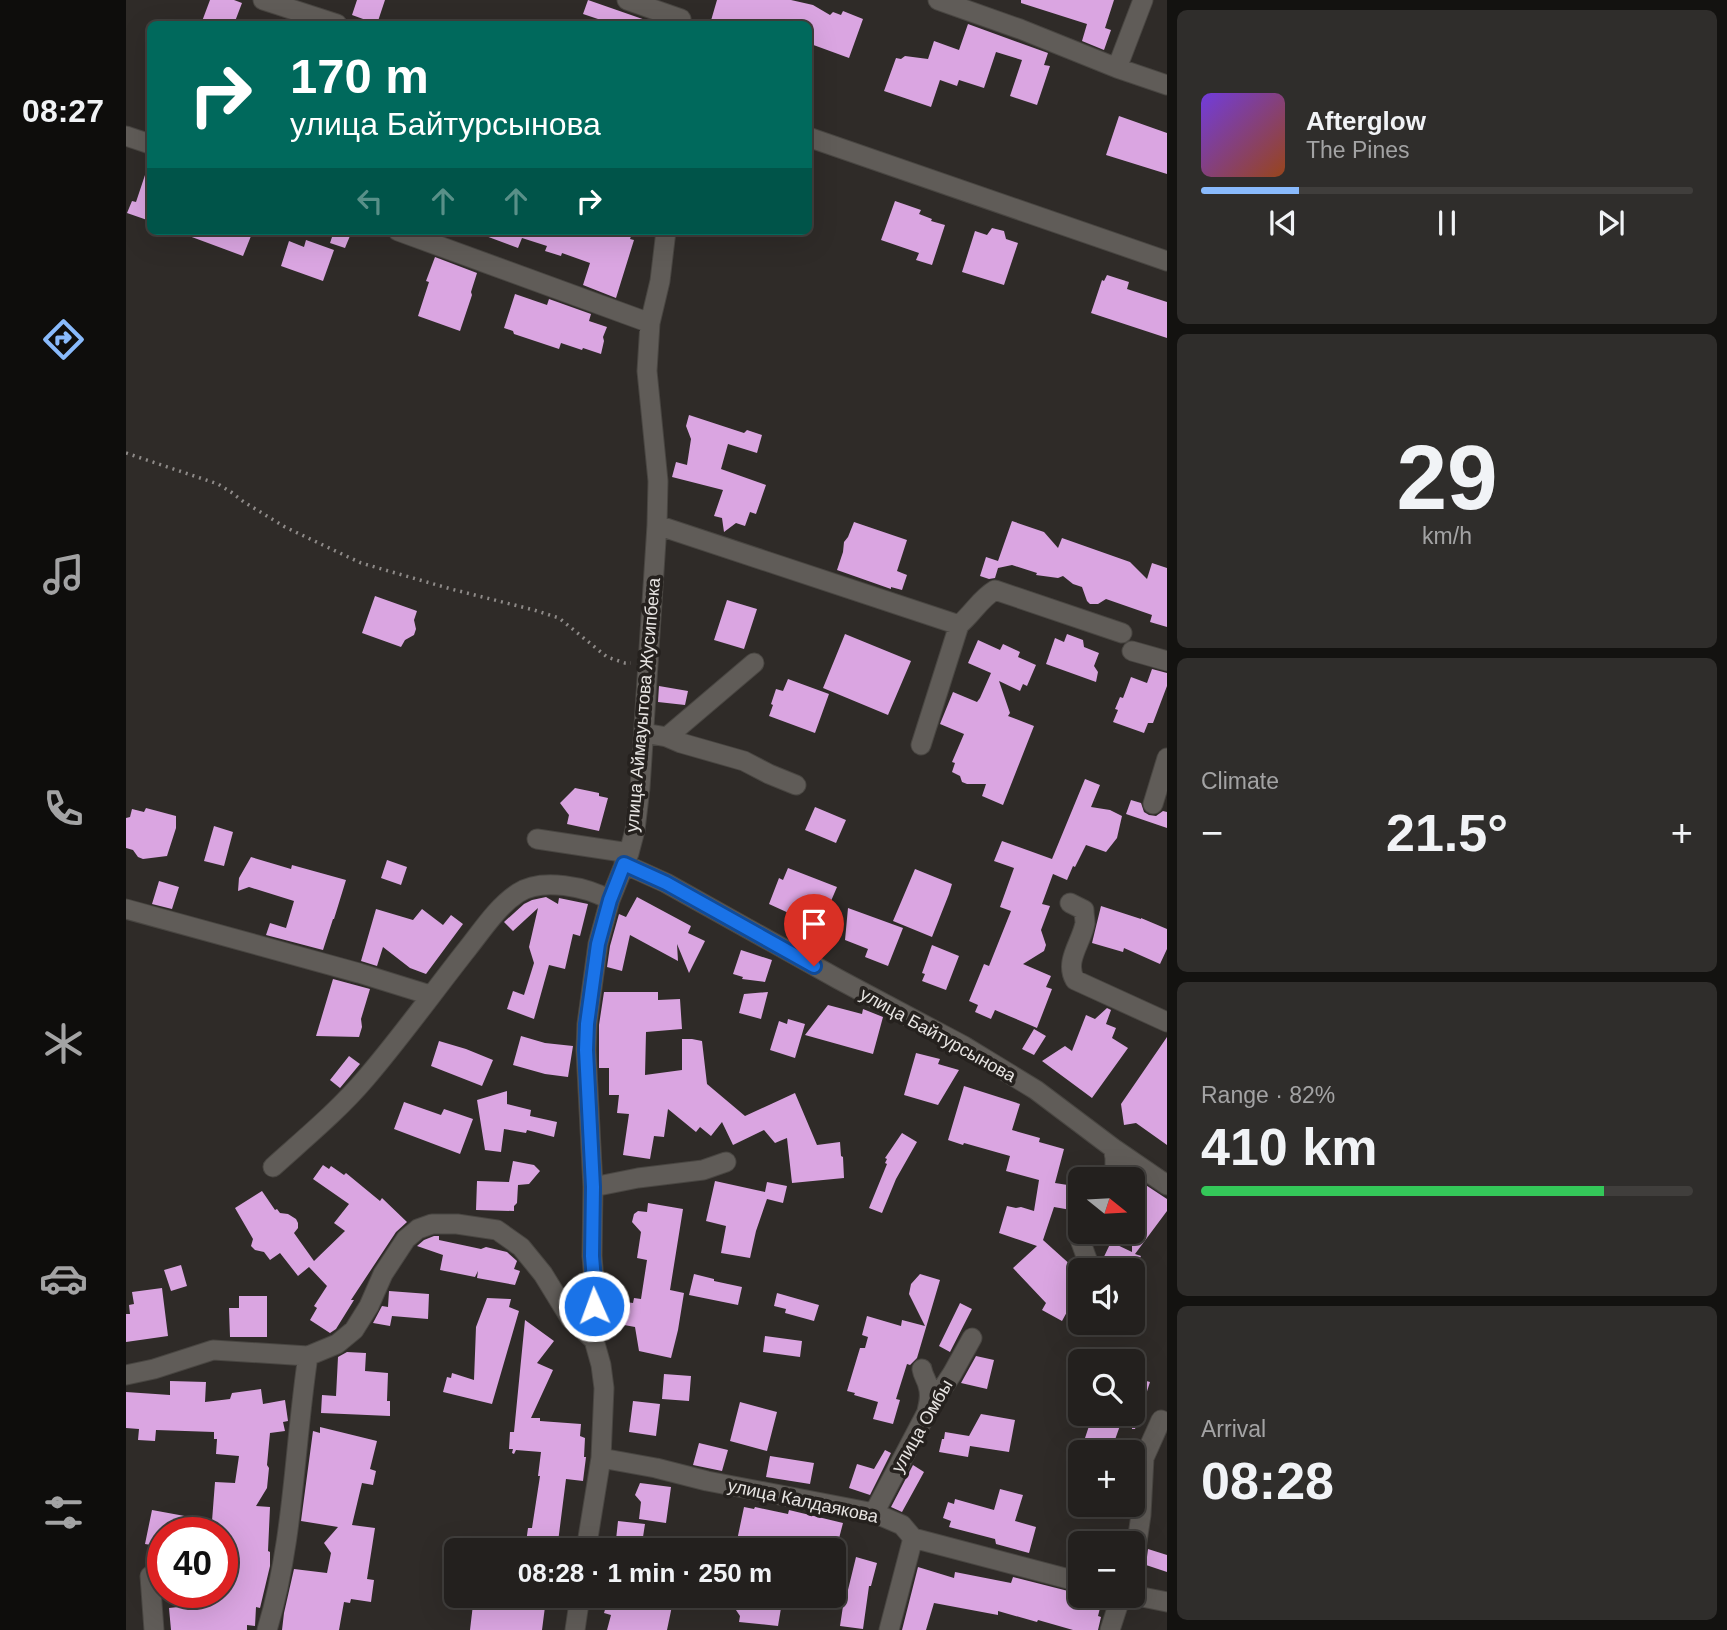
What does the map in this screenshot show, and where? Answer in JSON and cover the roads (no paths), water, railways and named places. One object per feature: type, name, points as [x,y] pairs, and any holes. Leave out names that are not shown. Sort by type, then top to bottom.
[{"type":"street","points":[[263,0],[328,21]]},
{"type":"street","points":[[628,0],[681,14]]},
{"type":"street","points":[[939,0],[1167,85]]},
{"type":"street","points":[[1117,68],[1143,0]]},
{"type":"street","points":[[126,136],[147,144]]},
{"type":"street","points":[[812,138],[1167,261]]},
{"type":"street","points":[[409,235],[650,323]]},
{"type":"street","name":"улица Аймауытова Жусипбека","points":[[588,1538],[601,1458],[604,1388],[594,1340],[593,1187],[587,1024],[598,944],[610,900],[635,830],[657,524],[658,481],[647,371],[650,323],[660,281],[666,235]]},
{"type":"street","points":[[657,524],[959,625]]},
{"type":"street","points":[[921,745],[959,625],[985,596],[995,590],[1122,633]]},
{"type":"street","points":[[1132,651],[1167,661]]},
{"type":"street","points":[[667,737],[754,663]]},
{"type":"street","points":[[644,733],[667,737],[744,761],[796,785]]},
{"type":"street","points":[[1153,804],[1167,758]]},
{"type":"street","name":"улица Байтурсынова","points":[[537,839],[626,859],[838,979],[964,1046],[1036,1090],[1167,1185]]},
{"type":"street","points":[[273,1167],[338,1109],[366,1078],[493,916],[518,893],[534,885],[563,885],[598,893],[610,900]]},
{"type":"street","points":[[1070,903],[1084,911],[1085,923],[1071,968],[1075,981],[1167,1022]]},
{"type":"street","points":[[126,909],[430,995]]},
{"type":"street","points":[[1113,1148],[1115,1167]]},
{"type":"street","points":[[593,1187],[703,1170],[726,1162]]},
{"type":"street","points":[[126,1375],[214,1350],[308,1356],[337,1344],[354,1329],[369,1306],[383,1274],[406,1239],[418,1229],[432,1224],[457,1224],[497,1230],[521,1247],[543,1274],[570,1318],[594,1340]]},
{"type":"street","name":"улица Омбы","points":[[874,1513],[927,1412],[972,1338]]},
{"type":"street","points":[[267,1630],[286,1555],[296,1443],[308,1356]]},
{"type":"street","points":[[922,1368],[930,1400],[927,1412]]},
{"type":"street","points":[[1139,1531],[1144,1458],[1161,1420]]},
{"type":"street","name":"улица Калдаякова","points":[[601,1458],[874,1513],[902,1525],[913,1538],[1068,1578]]},
{"type":"street","points":[[889,1630],[913,1538]]},
{"type":"street","points":[[1145,1598],[1167,1602]]},
{"type":"street","points":[[152,1608],[154,1630]]},
{"type":"street","points":[[575,1630],[578,1608]]},
{"type":"street","points":[[1110,1630],[1118,1608]]}]
